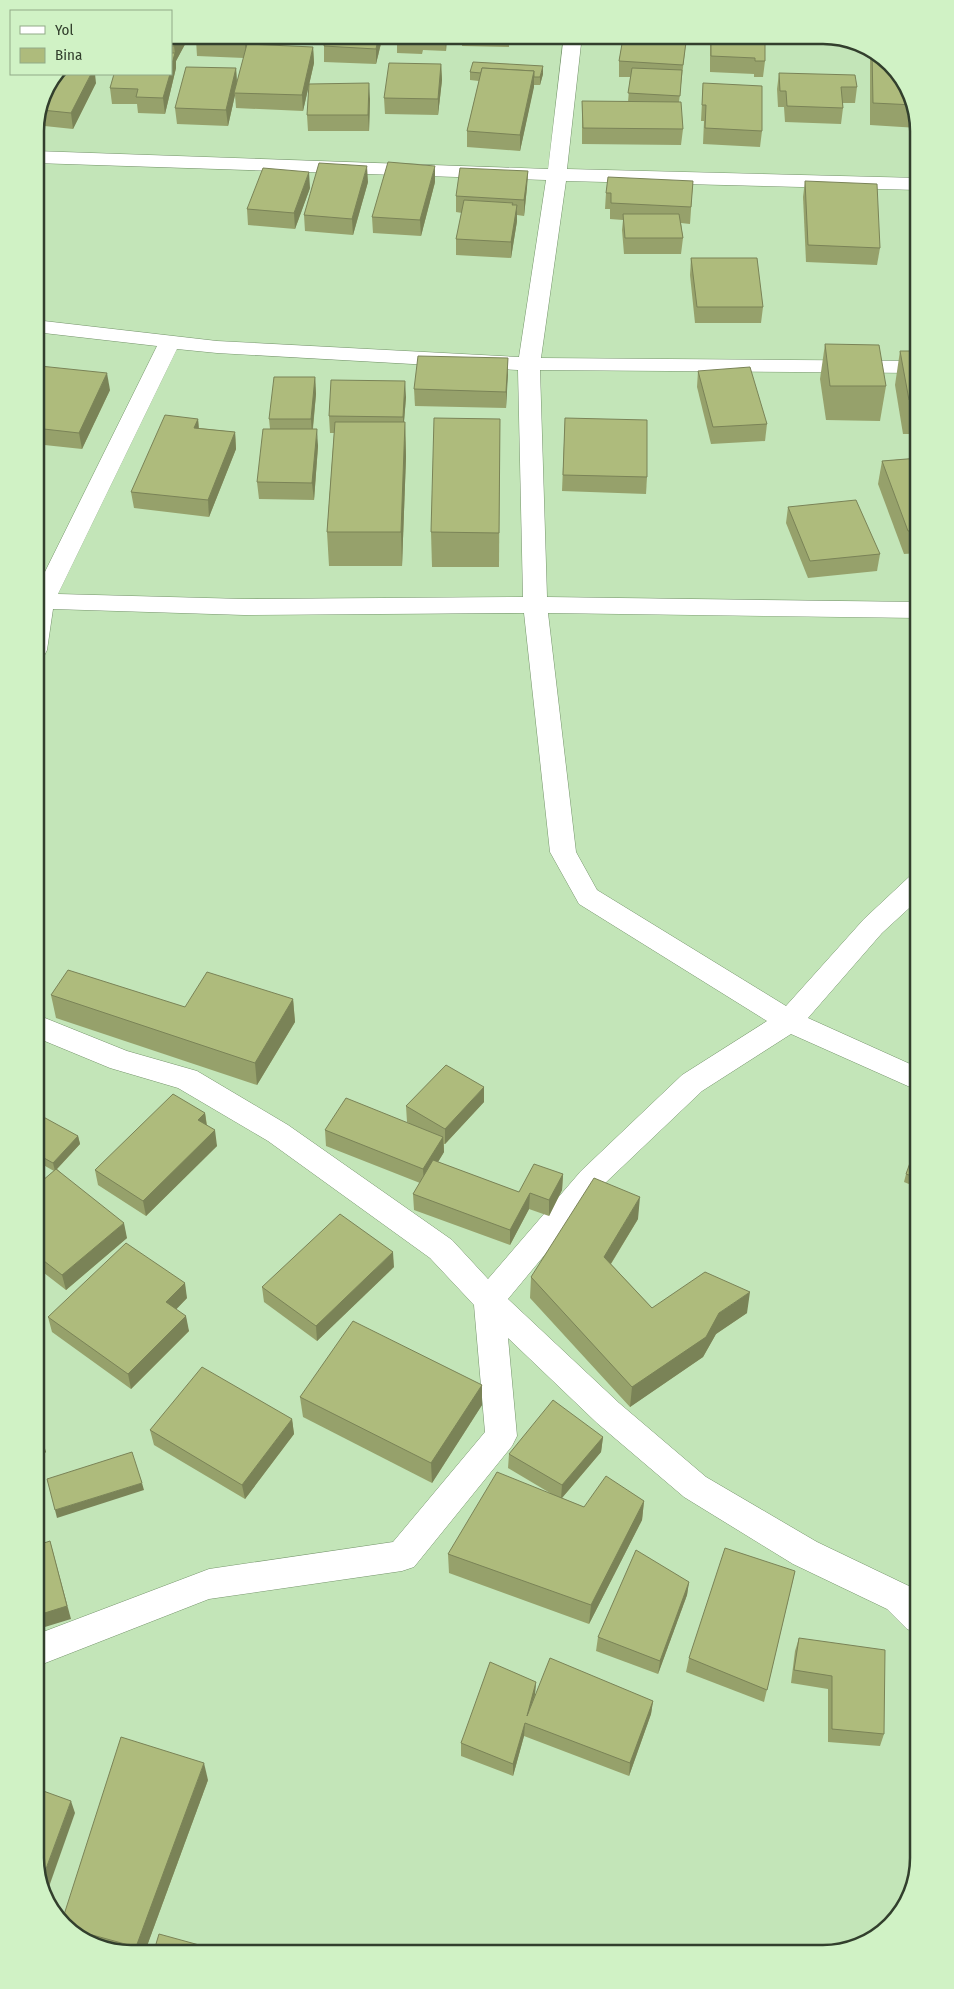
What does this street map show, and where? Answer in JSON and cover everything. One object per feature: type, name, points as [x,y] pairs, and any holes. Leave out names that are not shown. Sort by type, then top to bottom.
[{"type":"street","points":[[573,44],[557,174],[529,364],[535,605],[563,852],[588,897],[788,1021],[910,1076]]},
{"type":"street","points":[[44,157],[910,184]]},
{"type":"street","points":[[44,327],[217,347],[529,364],[910,367]]},
{"type":"street","points":[[44,590],[169,343]]},
{"type":"street","points":[[44,602],[244,607],[535,605],[910,610]]},
{"type":"street","points":[[44,1648],[209,1584],[402,1556],[501,1436],[488,1300],[591,1179],[692,1083],[788,1021],[873,926],[910,891]]},
{"type":"street","points":[[44,1029],[120,1060],[187,1079],[278,1134],[441,1249],[488,1300],[608,1414],[695,1487],[805,1553],[899,1598],[910,1609]]},
{"type":"building","points":[[247,44],[313,47],[302,95],[234,93]]},
{"type":"building","points":[[324,44],[377,44],[376,49],[324,46]]},
{"type":"building","points":[[622,44],[686,44],[683,65],[619,61]]},
{"type":"building","points":[[711,44],[765,44],[765,61],[755,61],[755,58],[711,56]]},
{"type":"building","points":[[172,53],[175,53],[172,64]]},
{"type":"building","points":[[872,58],[896,82],[906,105],[873,103]]},
{"type":"building","points":[[473,62],[543,66],[540,77],[534,77],[534,71],[482,68],[481,73],[470,72]]},
{"type":"building","points":[[389,63],[441,64],[438,99],[384,98]]},
{"type":"building","points":[[186,67],[236,68],[226,110],[175,108]]},
{"type":"building","points":[[482,68],[534,71],[520,135],[467,131]]},
{"type":"building","points":[[632,68],[682,70],[680,96],[628,93]]},
{"type":"building","points":[[779,73],[855,75],[857,87],[841,87],[843,108],[787,106],[786,91],[780,91]]},
{"type":"building","points":[[64,75],[90,75],[71,113],[47,110],[50,97]]},
{"type":"building","points":[[114,75],[170,75],[163,98],[136,97],[138,89],[110,88]]},
{"type":"building","points":[[369,83],[368,115],[307,115],[309,84]]},
{"type":"building","points":[[703,83],[762,86],[762,131],[705,128],[706,105],[702,105]]},
{"type":"building","points":[[582,101],[681,102],[683,129],[583,128]]},
{"type":"building","points":[[388,162],[435,166],[420,220],[372,217]]},
{"type":"building","points":[[319,163],[367,166],[352,219],[304,215]]},
{"type":"building","points":[[263,168],[309,172],[294,213],[247,209]]},
{"type":"building","points":[[460,168],[528,171],[524,200],[456,196]]},
{"type":"building","points":[[608,177],[693,181],[691,207],[611,203],[611,193],[606,193]]},
{"type":"building","points":[[805,181],[877,184],[880,248],[808,245]]},
{"type":"building","points":[[464,200],[513,203],[512,205],[517,205],[511,242],[456,239]]},
{"type":"building","points":[[623,214],[679,214],[683,238],[625,238]]},
{"type":"building","points":[[691,258],[757,258],[763,307],[697,307]]},
{"type":"building","points":[[825,344],[879,345],[886,386],[830,386]]},
{"type":"building","points":[[900,351],[910,351],[909,400]]},
{"type":"building","points":[[418,356],[508,358],[506,392],[414,389]]},
{"type":"building","points":[[44,366],[107,373],[79,433],[44,429]]},
{"type":"building","points":[[750,367],[767,424],[713,427],[698,371]]},
{"type":"building","points":[[274,377],[315,377],[311,419],[269,419]]},
{"type":"building","points":[[331,380],[405,381],[403,417],[329,416]]},
{"type":"building","points":[[165,415],[198,419],[194,428],[235,432],[208,500],[131,492]]},
{"type":"building","points":[[434,418],[500,419],[499,533],[431,532]]},
{"type":"building","points":[[565,418],[647,420],[647,477],[563,475]]},
{"type":"building","points":[[335,422],[405,422],[401,532],[327,532]]},
{"type":"building","points":[[263,429],[317,429],[312,483],[257,482]]},
{"type":"building","points":[[910,459],[910,531],[908,531],[882,461]]},
{"type":"building","points":[[856,500],[880,554],[810,561],[788,507]]},
{"type":"building","points":[[68,970],[185,1007],[207,972],[293,999],[255,1063],[51,995]]},
{"type":"building","points":[[446,1065],[484,1087],[445,1129],[406,1106]]},
{"type":"building","points":[[173,1094],[205,1113],[198,1120],[215,1130],[143,1201],[95,1170]]},
{"type":"building","points":[[346,1098],[443,1137],[423,1169],[325,1130]]},
{"type":"building","points":[[44,1117],[78,1136],[53,1163],[44,1158]]},
{"type":"building","points":[[433,1160],[519,1192],[534,1164],[563,1174],[549,1200],[530,1193],[510,1230],[413,1194]]},
{"type":"building","points":[[910,1163],[910,1175],[906,1174]]},
{"type":"building","points":[[56,1169],[124,1223],[62,1275],[44,1261],[44,1179]]},
{"type":"building","points":[[594,1178],[640,1197],[604,1257],[652,1308],[705,1272],[750,1292],[719,1313],[706,1337],[632,1387],[531,1277]]},
{"type":"building","points":[[340,1214],[393,1252],[316,1326],[262,1287]]},
{"type":"building","points":[[126,1243],[185,1283],[166,1302],[186,1316],[128,1374],[48,1317]]},
{"type":"building","points":[[353,1321],[482,1385],[431,1463],[300,1397]]},
{"type":"building","points":[[202,1367],[292,1419],[242,1485],[150,1430]]},
{"type":"building","points":[[553,1400],[603,1437],[562,1485],[509,1454]]},
{"type":"building","points":[[132,1452],[142,1483],[55,1510],[47,1479]]},
{"type":"building","points":[[497,1472],[584,1507],[606,1476],[644,1501],[591,1605],[448,1554]]},
{"type":"building","points":[[50,1541],[67,1606],[44,1613],[44,1543]]},
{"type":"building","points":[[725,1548],[795,1571],[767,1690],[689,1658]]},
{"type":"building","points":[[636,1550],[689,1582],[660,1661],[598,1637]]},
{"type":"building","points":[[799,1638],[885,1650],[884,1734],[832,1729],[832,1676],[794,1670]]},
{"type":"building","points":[[550,1658],[653,1701],[630,1763],[525,1723],[513,1764],[461,1743],[490,1662],[536,1682],[527,1716]]},
{"type":"building","points":[[121,1737],[204,1763],[137,1945],[129,1945],[86,1933],[64,1914]]},
{"type":"building","points":[[44,1791],[71,1801],[45,1872]]},
{"type":"building","points":[[159,1934],[199,1945],[156,1945]]}]
